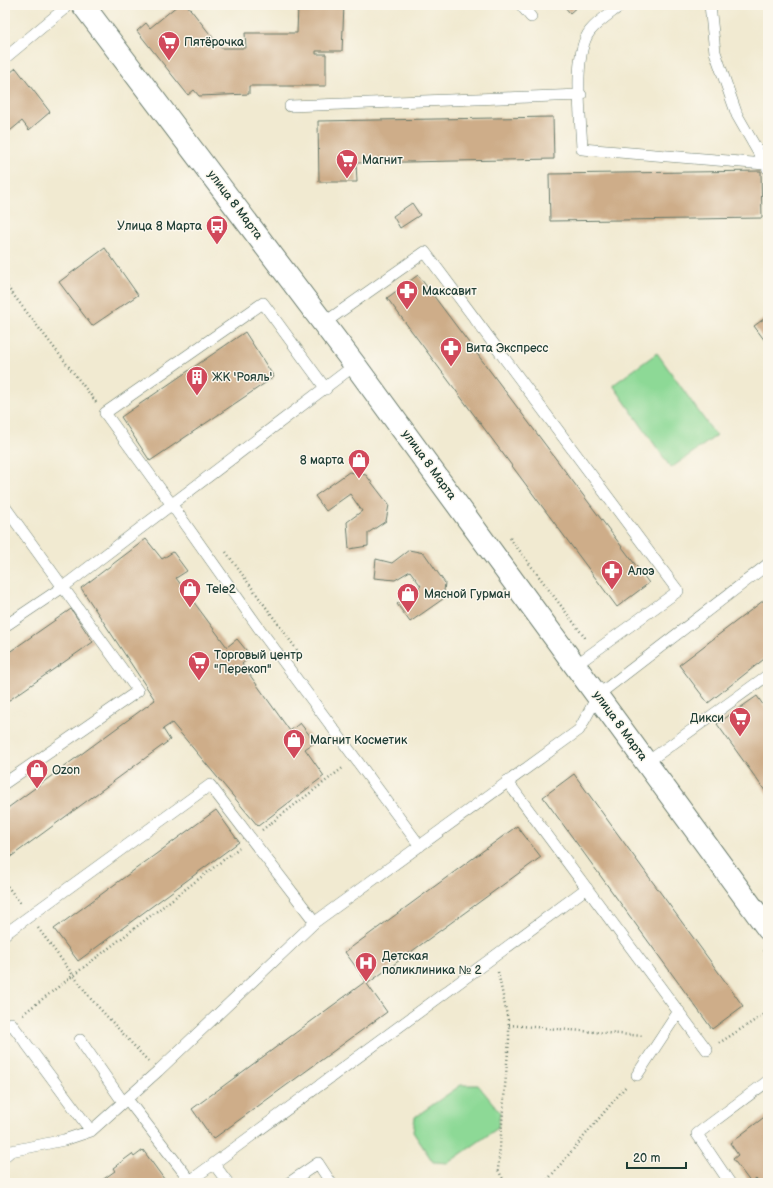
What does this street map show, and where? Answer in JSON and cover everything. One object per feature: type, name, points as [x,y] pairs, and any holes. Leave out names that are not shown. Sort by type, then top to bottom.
[{"type":"street","name":"улица 8 Марта","points":[[73,7],[324,323],[768,929]]},
{"type":"lane","points":[[521,5],[531,17]]},
{"type":"lane","points":[[621,5],[591,30],[583,44],[580,61],[582,149],[766,166]]},
{"type":"lane","points":[[710,5],[714,52],[737,115],[766,166]]},
{"type":"lane","points":[[5,58],[73,7]]},
{"type":"lane","points":[[290,106],[581,96]]},
{"type":"lane","points":[[324,323],[425,252],[678,591],[576,665]]},
{"type":"lane","points":[[326,388],[263,304],[105,413],[172,504],[261,631],[420,846]]},
{"type":"lane","points":[[5,626],[63,587],[355,365]]},
{"type":"lane","points":[[5,507],[138,691],[5,783]]},
{"type":"lane","points":[[5,1156],[11,1151],[64,1140],[92,1131],[158,1072],[315,922],[579,730],[598,696],[768,564]]},
{"type":"lane","points":[[646,763],[768,675]]},
{"type":"lane","points":[[508,782],[707,1050]]},
{"type":"lane","points":[[5,934],[210,785],[315,922]]},
{"type":"lane","points":[[80,1040],[125,1100],[191,1182],[587,888]]},
{"type":"lane","points":[[637,1075],[679,1011]]},
{"type":"lane","points":[[7,1021],[92,1131]]},
{"type":"lane","points":[[730,1183],[697,1134],[768,1081]]},
{"type":"lane","points":[[289,1183],[318,1163],[331,1183]]},
{"type":"lane","points":[[214,1164],[228,1183]]},
{"type":"path","points":[[5,284],[105,413]]},
{"type":"path","points":[[7,1021],[74,976],[355,758]]},
{"type":"path","points":[[5,883],[91,999],[158,1072]]},
{"type":"path","points":[[494,956],[509,1025],[498,1170],[505,1183]]},
{"type":"path","points":[[707,1050],[768,1012]]},
{"type":"path","points":[[509,1025],[661,1038]]},
{"type":"path","points":[[545,1183],[622,1089],[637,1075]]},
{"type":"green space","points":[[657,353],[716,436],[671,468],[613,385]]},
{"type":"green space","points":[[461,1085],[478,1085],[500,1112],[498,1128],[448,1163],[433,1162],[413,1132],[415,1117]]},
{"type":"building","points":[[178,5],[187,5],[221,48],[246,48],[245,33],[297,33],[298,5],[344,5],[342,51],[316,51],[316,54],[326,54],[326,86],[249,86],[249,94],[199,96],[194,90],[188,95],[137,31],[146,23],[150,28]]},
{"type":"building","points":[[563,5],[579,5],[570,13]]},
{"type":"building","points":[[16,68],[50,112],[29,130],[22,121],[5,135],[5,77]]},
{"type":"building","points":[[553,117],[554,159],[356,163],[357,182],[319,182],[318,121]]},
{"type":"building","points":[[761,171],[762,218],[550,221],[549,174]]},
{"type":"building","points":[[412,203],[420,215],[400,228],[393,216]]},
{"type":"building","points":[[105,248],[138,295],[92,326],[59,282]]},
{"type":"building","points":[[418,275],[649,583],[617,607],[387,298]]},
{"type":"building","points":[[768,316],[768,345],[754,326]]},
{"type":"building","name":"ЖК 'Рояль'","points":[[245,332],[274,377],[150,461],[121,417]]},
{"type":"building","points":[[349,472],[366,475],[389,505],[386,521],[368,533],[368,546],[349,549],[347,522],[362,511],[350,494],[326,511],[315,496]]},
{"type":"building","name":"Торговый центр \"Перекоп\"","points":[[146,539],[162,559],[173,552],[187,571],[176,578],[227,647],[237,639],[251,656],[242,664],[290,731],[300,723],[315,742],[305,749],[324,776],[258,826],[172,723],[163,729],[170,740],[5,861],[5,810],[155,700],[81,588]]},
{"type":"building","points":[[409,550],[424,553],[445,583],[443,599],[410,622],[397,604],[421,586],[410,571],[395,580],[374,578],[376,559],[392,563]]},
{"type":"building","points":[[768,597],[768,656],[708,703],[679,665]]},
{"type":"building","points":[[71,609],[93,642],[5,703],[5,655]]},
{"type":"building","points":[[757,696],[768,712],[768,795],[717,724]]},
{"type":"building","points":[[574,774],[743,1006],[712,1029],[543,797]]},
{"type":"building","points":[[216,810],[239,842],[78,961],[54,929]]},
{"type":"building","points":[[517,826],[541,857],[367,984],[387,1012],[213,1139],[192,1109],[366,981],[345,952]]},
{"type":"building","points":[[767,1115],[768,1183],[759,1183],[756,1179],[751,1183],[733,1159],[738,1155],[730,1143]]},
{"type":"building","points":[[143,1150],[167,1183],[98,1183],[115,1171],[113,1168],[132,1154],[134,1157]]},
{"type":"place","name":"Пятёрочка","points":[[169,62]]},
{"type":"place","name":"Магнит","points":[[347,180]]},
{"type":"place","name":"Улица 8 Марта","points":[[217,246]]},
{"type":"place","name":"Максавит","points":[[407,310]]},
{"type":"place","name":"Вита Экспресс","points":[[451,368]]},
{"type":"place","name":"ЖК 'Рояль'","points":[[197,396]]},
{"type":"place","name":"8 марта","points":[[359,480]]},
{"type":"place","name":"Алоэ","points":[[612,590]]},
{"type":"place","name":"Tele2","points":[[190,608]]},
{"type":"place","name":"Мясной Гурман","points":[[408,614]]},
{"type":"place","name":"Торговый центр \"Перекоп\"","points":[[199,682]]},
{"type":"place","name":"Дикси","points":[[740,738]]},
{"type":"place","name":"Магнит Косметик","points":[[294,760]]},
{"type":"place","name":"Ozon","points":[[37,790]]},
{"type":"place","name":"Детская поликлиника № 2","points":[[366,982]]}]
